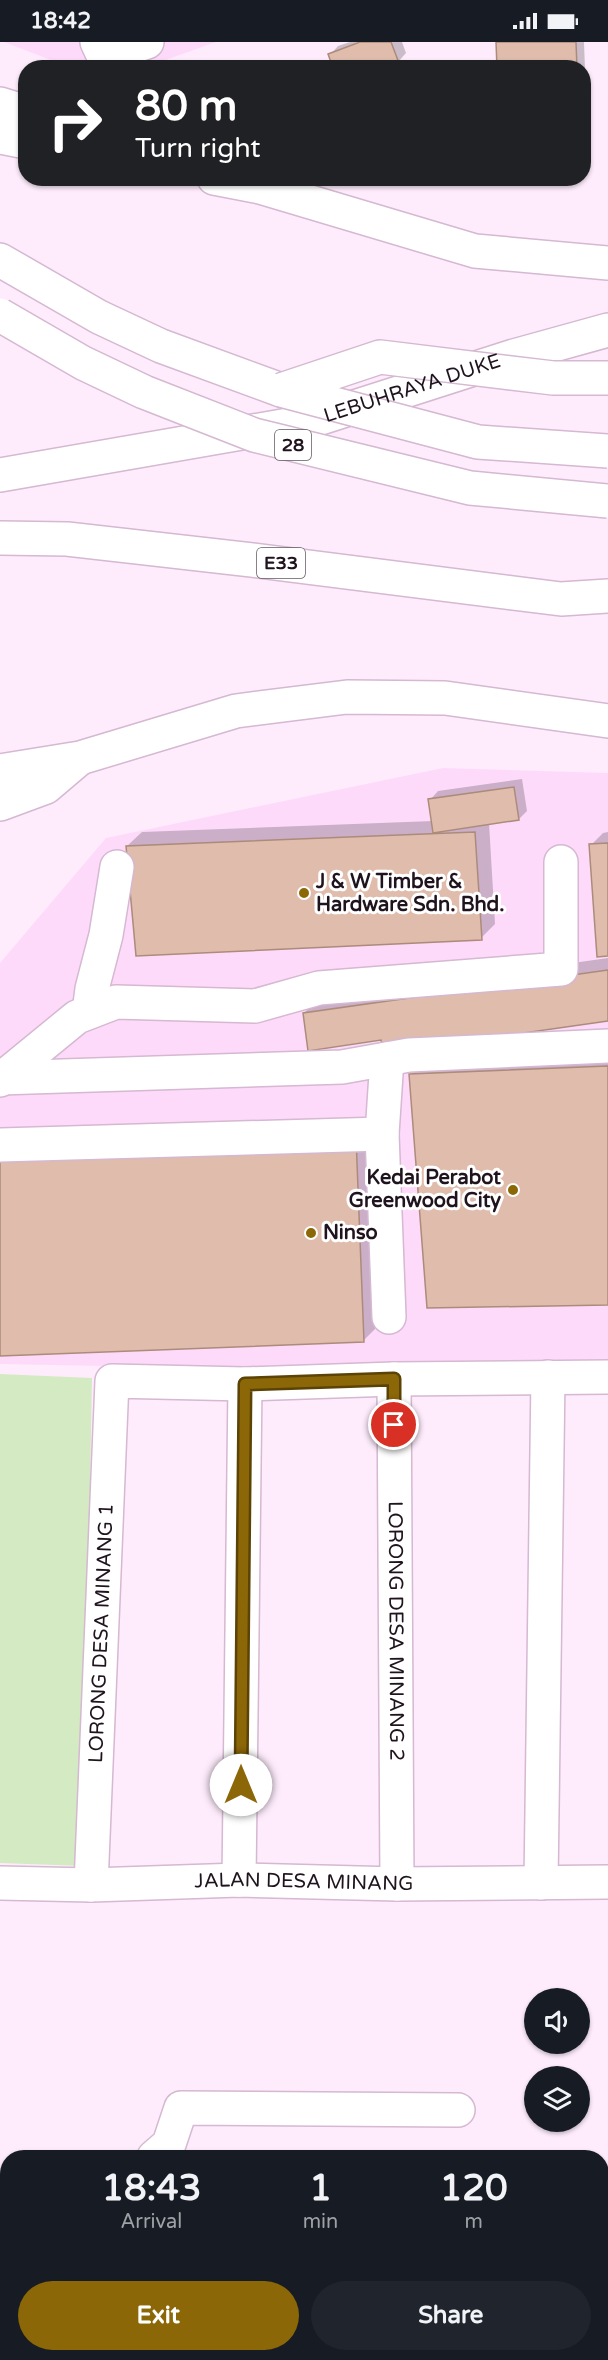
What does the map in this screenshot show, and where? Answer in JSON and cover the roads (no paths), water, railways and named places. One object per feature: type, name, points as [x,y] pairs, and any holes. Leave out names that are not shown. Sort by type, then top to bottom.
[{"type":"main road","points":[[100,50],[147,42]]},
{"type":"main road","points":[[0,104],[18,110]]},
{"type":"main road","points":[[0,137],[18,140]]},
{"type":"main road","points":[[256,186],[475,251],[608,263]]},
{"type":"main road","points":[[0,260],[109,322],[161,346],[281,390],[478,442],[608,451]]},
{"type":"main road","name":"28","points":[[0,315],[82,363],[134,387],[254,435],[470,488],[608,501]]},
{"type":"main road","name":"LEBUHRAYA DUKE","points":[[0,475],[311,421],[514,356],[608,330]]},
{"type":"main road","points":[[281,390],[380,357],[553,378],[608,378]]},
{"type":"main road","name":"E33","points":[[0,538],[78,540],[561,599],[608,596]]},
{"type":"main road","points":[[561,599],[608,611]]},
{"type":"main road","points":[[0,771],[80,758],[237,711],[347,697],[445,698],[608,722]]},
{"type":"main road","points":[[0,804],[46,787],[80,758]]},
{"type":"main road","points":[[0,1078],[77,1017],[116,1002],[255,1005],[320,988],[561,969],[561,862]]},
{"type":"main road","points":[[89,1012],[92,989],[106,935],[117,867]]},
{"type":"main road","points":[[0,1078],[342,1067],[409,1055],[608,1046]]},
{"type":"main road","points":[[387,1059],[382,1134],[389,1317]]},
{"type":"main road","points":[[0,1144],[382,1134]]},
{"type":"main road","points":[[541,1883],[548,1377]]},
{"type":"main road","points":[[240,1880],[245,1384],[394,1379],[608,1377]]},
{"type":"main road","name":"LORONG DESA MINANG 2","points":[[394,1379],[397,1884]]},
{"type":"main road","name":"LORONG DESA MINANG 1","points":[[91,1884],[112,1381],[245,1384]]},
{"type":"main road","name":"JALAN DESA MINANG","points":[[0,1883],[91,1884],[240,1880],[397,1884],[608,1882]]},
{"type":"main road","points":[[162,2150],[169,2144],[182,2108],[458,2110]]},
{"type":"place","name":"J & W Timber & Hardware Sdn. Bhd.","points":[[304,893]]},
{"type":"place","name":"Kedai Perabot Greenwood City","points":[[513,1190]]},
{"type":"place","name":"Ninso","points":[[311,1233]]}]
